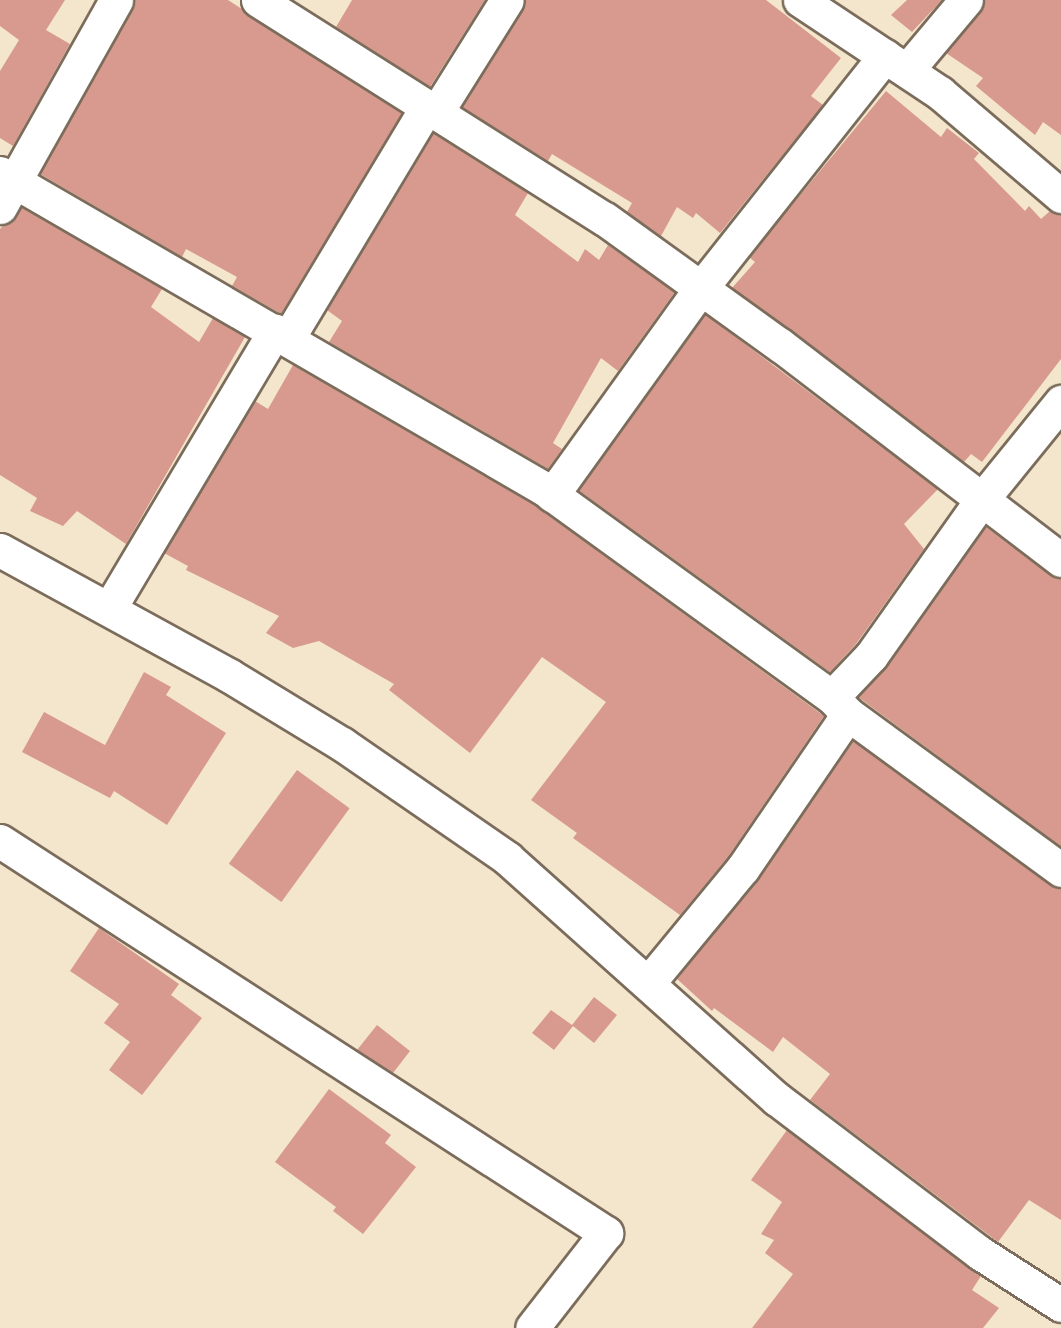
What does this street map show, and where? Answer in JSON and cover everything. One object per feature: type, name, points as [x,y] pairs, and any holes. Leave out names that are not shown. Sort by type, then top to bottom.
[{"type":"street","points":[[116,0],[5,187],[281,335],[493,456],[552,495],[1061,870]]},
{"type":"street","points":[[258,0],[605,219],[983,498],[1061,560]]},
{"type":"street","points":[[109,609],[281,335],[507,0]]},
{"type":"street","points":[[800,0],[897,63],[1061,196]]},
{"type":"street","points":[[552,495],[700,288],[897,63],[966,0]]},
{"type":"street","points":[[649,982],[743,868],[871,656],[983,498],[1061,402]]},
{"type":"street","points":[[0,550],[240,682],[411,790],[507,858],[649,982],[777,1099],[980,1253],[1061,1305]]},
{"type":"street","points":[[1,849],[606,1233],[532,1328]]},
{"type":"building","points":[[0,0],[65,0],[46,30],[70,44],[13,146],[0,138],[0,71],[19,40],[0,26]]},
{"type":"building","points":[[135,0],[228,0],[402,113],[281,314],[232,286],[237,277],[186,249],[182,257],[40,174]]},
{"type":"building","points":[[352,0],[485,0],[430,87],[336,27]]},
{"type":"building","points":[[526,0],[766,0],[841,58],[811,96],[823,105],[720,233],[696,213],[693,218],[677,207],[661,236],[627,212],[632,203],[552,154],[548,161],[462,107]]},
{"type":"building","points":[[907,0],[942,0],[912,32],[891,15]]},
{"type":"building","points":[[984,0],[1061,0],[1061,135],[1043,122],[1035,135],[976,86],[983,78],[946,53],[980,12]]},
{"type":"building","points":[[886,91],[941,137],[947,128],[979,153],[974,159],[1025,211],[1029,206],[1041,219],[1050,211],[1061,214],[1061,359],[982,462],[971,454],[964,462],[732,288],[755,262],[749,257]]},
{"type":"building","points":[[433,133],[528,193],[515,215],[578,262],[585,249],[599,260],[608,245],[675,292],[618,371],[601,358],[553,443],[562,449],[548,469],[329,342],[342,321],[327,310]]},
{"type":"building","points":[[21,207],[162,289],[151,307],[199,342],[213,318],[245,337],[126,544],[77,511],[63,526],[30,511],[37,498],[0,475],[0,229]]},
{"type":"building","points":[[705,314],[938,489],[904,524],[924,549],[856,644],[830,672],[578,490]]},
{"type":"building","points":[[293,365],[533,504],[824,716],[728,857],[680,915],[573,838],[577,833],[531,800],[606,702],[542,657],[470,753],[389,690],[394,684],[319,641],[293,648],[266,633],[279,616],[186,570],[188,566],[164,553],[255,401],[268,409]]},
{"type":"building","points":[[986,527],[1050,575],[1061,578],[1061,847],[858,697],[886,667]]},
{"type":"building","points":[[144,672],[171,687],[166,695],[226,733],[167,825],[114,791],[110,798],[22,752],[44,712],[105,745]]},
{"type":"building","points":[[853,741],[1050,885],[1061,888],[1061,1220],[1029,1200],[998,1242],[810,1100],[830,1074],[783,1037],[773,1052],[714,1008],[712,1011],[676,978],[758,879]]},
{"type":"building","points":[[297,770],[350,808],[281,902],[229,864]]},
{"type":"building","points":[[99,928],[179,984],[171,995],[202,1018],[142,1095],[109,1070],[130,1042],[104,1023],[119,1004],[70,971]]},
{"type":"building","points":[[594,997],[617,1015],[594,1043],[573,1026],[554,1050],[532,1033],[551,1010],[572,1025]]},
{"type":"building","points":[[377,1025],[410,1051],[393,1073],[357,1050]]},
{"type":"building","points":[[329,1089],[391,1135],[385,1143],[416,1167],[363,1234],[333,1211],[336,1207],[275,1162]]},
{"type":"building","points":[[787,1130],[981,1276],[972,1290],[999,1308],[983,1328],[752,1328],[793,1274],[765,1253],[774,1240],[761,1234],[782,1202],[751,1180]]}]
